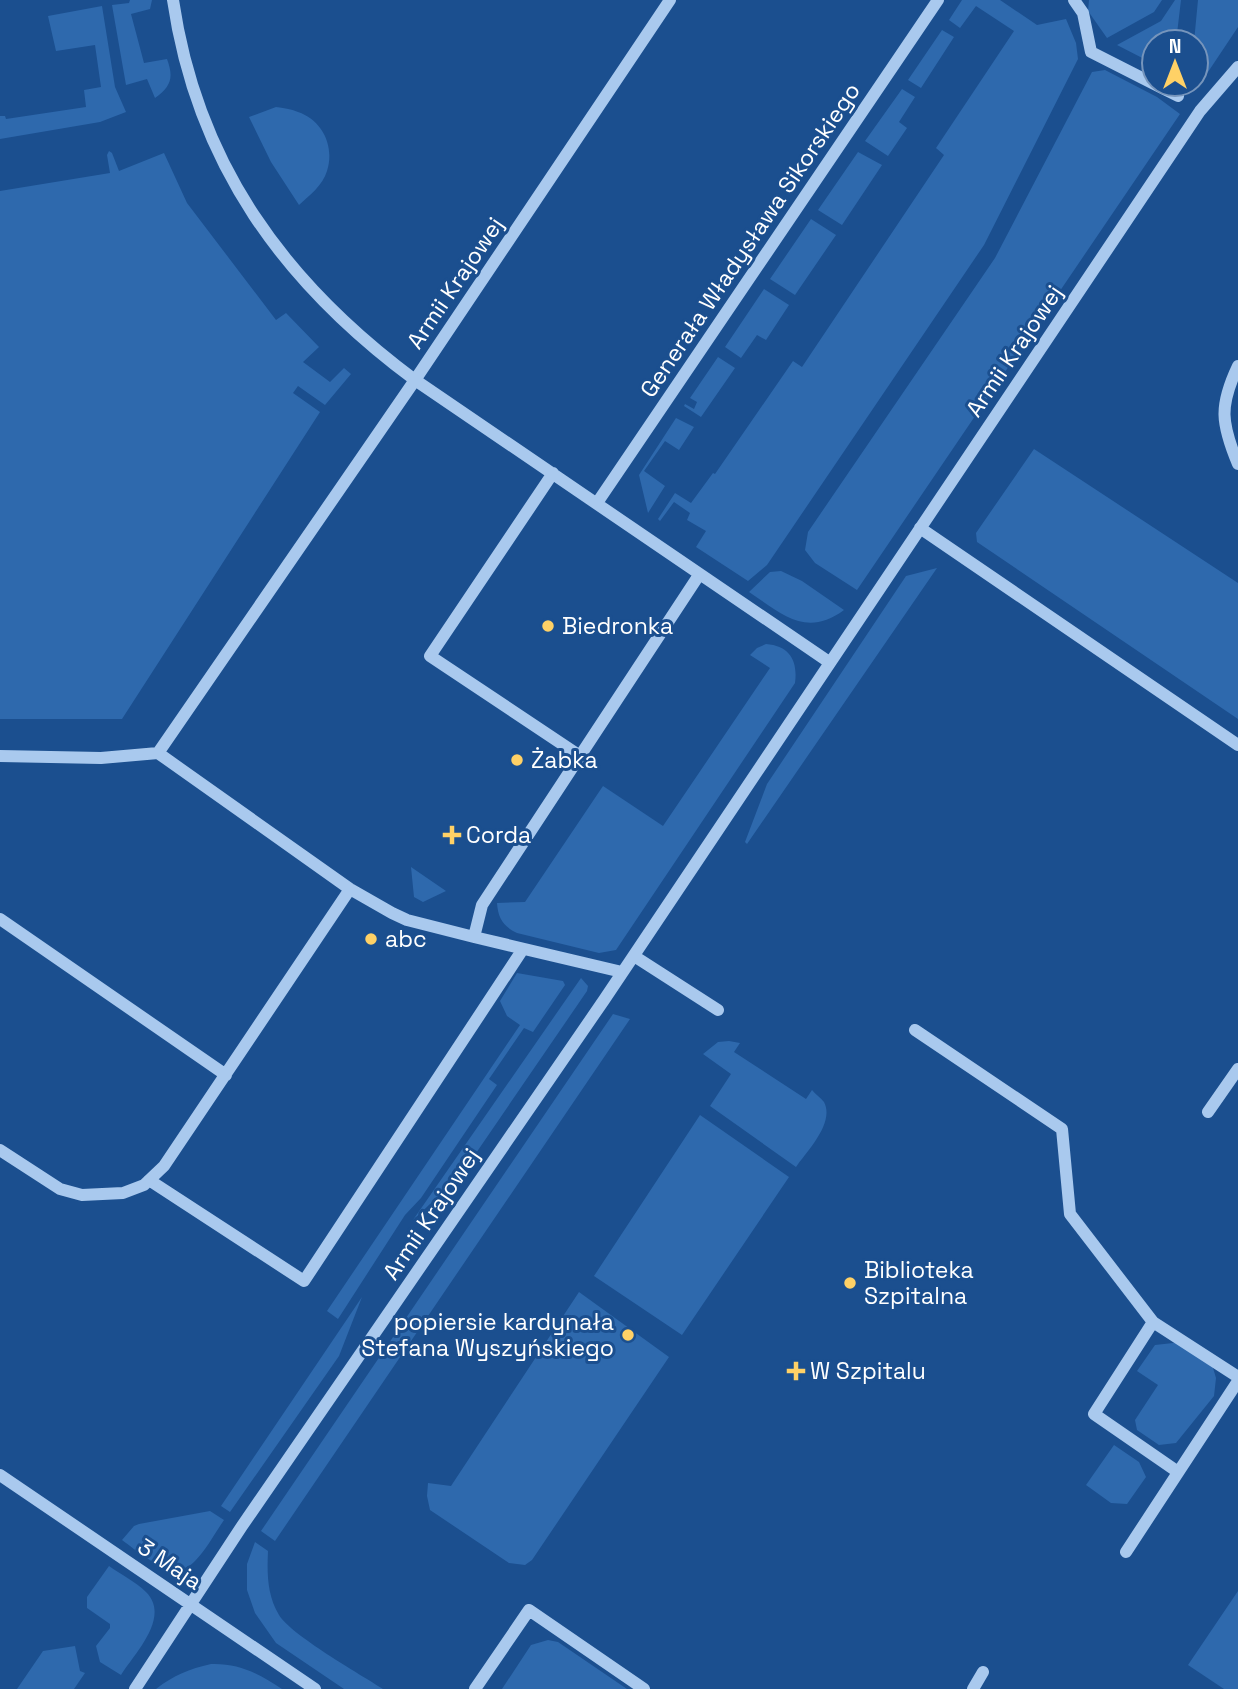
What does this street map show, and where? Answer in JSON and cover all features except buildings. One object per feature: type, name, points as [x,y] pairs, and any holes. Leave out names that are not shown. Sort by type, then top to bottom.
[{"type":"street","points":[[173,0],[179,43],[190,85],[205,126],[234,185],[261,227],[317,294],[384,357],[415,380]]},
{"type":"street","name":"Armii Krajowej","points":[[158,753],[415,380],[670,0]]},
{"type":"street","name":"Generała Władysława Sikorskiego","points":[[597,503],[938,0]]},
{"type":"street","points":[[1074,0],[1083,13],[1091,52],[1140,77]]},
{"type":"street","name":"Armii Krajowej","points":[[135,1689],[248,1518],[634,956],[1200,111],[1238,67]]},
{"type":"street","points":[[1238,366],[1225,394],[1224,426],[1238,464]]},
{"type":"street","name":"Armii Krajowej","points":[[415,380],[829,662]]},
{"type":"street","points":[[553,474],[430,656],[580,756]]},
{"type":"street","points":[[920,528],[1238,745]]},
{"type":"street","points":[[474,937],[482,905],[699,575]]},
{"type":"street","points":[[0,756],[101,758],[158,753],[378,907],[407,920],[622,972]]},
{"type":"street","points":[[0,1150],[60,1189],[82,1195],[123,1193],[149,1181],[164,1166],[350,889]]},
{"type":"street","points":[[0,919],[226,1074]]},
{"type":"street","points":[[149,1181],[304,1281],[523,949]]},
{"type":"street","points":[[634,956],[718,1010]]},
{"type":"street","points":[[915,1030],[1062,1129],[1070,1214],[1153,1322],[1238,1379],[1126,1552]]},
{"type":"street","points":[[1208,1112],[1238,1069]]},
{"type":"street","points":[[1153,1322],[1094,1414],[1178,1472]]},
{"type":"street","name":"3 Maja","points":[[0,1475],[315,1689]]},
{"type":"street","points":[[475,1689],[529,1610],[644,1689]]},
{"type":"street","points":[[973,1689],[983,1672]]},
{"type":"shaded area","points":[[130,0],[152,0],[150,9],[131,14],[144,63],[167,59],[169,66],[170,81],[165,90],[155,98],[147,79],[126,85],[112,5],[129,3]]},
{"type":"shaded area","points":[[962,0],[1000,0],[1037,25],[1066,19],[1076,43],[1078,59],[984,245],[767,565],[748,581],[696,547],[706,531],[687,520],[690,513],[674,502],[660,521],[658,519],[675,493],[691,503],[713,473],[715,474],[793,361],[802,367],[944,155],[936,148],[1014,31],[976,6],[960,28],[949,20]]},
{"type":"shaded area","points":[[1089,0],[1162,0],[1154,12],[1107,38],[1088,11]]},
{"type":"shaded area","points":[[1175,0],[1181,0],[1178,28],[1148,28],[1161,21]]},
{"type":"shaded area","points":[[1198,0],[1238,0],[1238,27],[1210,69],[1210,28],[1195,28]]},
{"type":"shaded area","points":[[102,6],[115,87],[126,112],[100,122],[0,139],[0,116],[5,116],[6,119],[86,107],[84,90],[101,87],[95,45],[56,51],[48,16]]},
{"type":"shaded area","points":[[942,30],[954,37],[921,88],[908,80]]},
{"type":"shaded area","points":[[1140,32],[1140,57],[1117,45]]},
{"type":"shaded area","points":[[1105,70],[1140,88],[1140,98],[1158,98],[1180,114],[857,590],[815,563],[805,550],[808,532],[995,258],[1092,72]]},
{"type":"shaded area","points":[[902,89],[915,97],[899,122],[907,128],[888,156],[865,141]]},
{"type":"shaded area","points":[[276,107],[293,110],[314,121],[328,143],[329,162],[325,176],[299,205],[271,162],[249,117]]},
{"type":"shaded area","points":[[109,151],[119,171],[164,153],[187,203],[276,320],[286,313],[319,347],[303,362],[330,382],[344,368],[351,374],[325,405],[298,386],[293,393],[320,412],[122,719],[0,719],[0,191],[110,173],[107,155]]},
{"type":"shaded area","points":[[858,152],[882,165],[842,225],[818,210]]},
{"type":"shaded area","points":[[811,219],[836,235],[795,295],[770,279]]},
{"type":"shaded area","points":[[764,289],[789,305],[766,340],[757,335],[741,358],[725,347]]},
{"type":"shaded area","points":[[718,357],[735,368],[701,417],[684,406],[685,404],[694,409],[697,402],[690,398]]},
{"type":"shaded area","points":[[676,418],[694,427],[679,450],[665,441],[644,471],[665,486],[648,513],[639,475]]},
{"type":"shaded area","points":[[1034,449],[1238,583],[1238,719],[977,542],[976,533]]},
{"type":"shaded area","points":[[937,568],[747,844],[745,842],[767,784],[906,576]]},
{"type":"shaded area","points":[[781,571],[802,581],[844,610],[818,622],[795,620],[749,592],[770,572]]},
{"type":"shaded area","points":[[766,644],[781,648],[791,656],[795,668],[795,683],[616,950],[599,953],[517,933],[508,927],[500,917],[497,903],[525,902],[603,786],[663,826],[770,668],[750,655]]},
{"type":"shaded area","points":[[411,867],[446,891],[423,902],[414,897]]},
{"type":"shaded area","points":[[517,973],[563,981],[565,985],[533,1032],[524,1028],[489,1079],[497,1085],[421,1198],[405,1215],[338,1319],[327,1311],[520,1025],[507,1016],[500,1001]]},
{"type":"shaded area","points":[[581,978],[588,986],[587,991],[461,1175],[413,1220]]},
{"type":"shaded area","points":[[613,1014],[630,1019],[275,1541],[261,1531]]},
{"type":"shaded area","points":[[718,1042],[740,1043],[734,1052],[806,1099],[812,1090],[824,1102],[826,1119],[823,1128],[796,1167],[710,1106],[731,1074],[703,1054]]},
{"type":"shaded area","points":[[700,1115],[789,1177],[682,1335],[594,1276]]},
{"type":"shaded area","points":[[579,1292],[669,1357],[532,1560],[525,1565],[509,1563],[430,1510],[428,1483],[451,1486]]},
{"type":"shaded area","points":[[362,1297],[339,1356],[230,1512],[221,1506]]},
{"type":"shaded area","points":[[1182,1342],[1211,1361],[1216,1378],[1214,1396],[1176,1443],[1159,1445],[1137,1430],[1135,1420],[1158,1385],[1137,1371],[1155,1345]]},
{"type":"shaded area","points":[[1114,1445],[1139,1462],[1146,1477],[1127,1504],[1111,1503],[1086,1485]]},
{"type":"shaded area","points":[[210,1511],[224,1520],[203,1552],[187,1567],[167,1568],[157,1564],[122,1540],[139,1524]]},
{"type":"shaded area","points":[[255,1542],[268,1551],[270,1592],[279,1615],[311,1643],[383,1689],[344,1689],[276,1643],[255,1613],[247,1590],[247,1564]]},
{"type":"shaded area","points":[[109,1566],[146,1592],[153,1602],[155,1612],[148,1635],[121,1675],[100,1662],[96,1646],[110,1628],[110,1624],[87,1608],[87,1597]]},
{"type":"shaded area","points":[[1238,1591],[1238,1689],[1224,1689],[1188,1665]]},
{"type":"shaded area","points":[[548,1640],[558,1642],[627,1689],[502,1689],[531,1645]]},
{"type":"shaded area","points":[[75,1646],[80,1671],[85,1673],[74,1689],[17,1689],[43,1651]]},
{"type":"shaded area","points":[[211,1664],[231,1665],[249,1671],[282,1689],[156,1689],[182,1673]]},
{"type":"place","name":"Biedronka","points":[[548,626]]},
{"type":"place","name":"Żabka","points":[[517,760]]},
{"type":"place","name":"Corda","points":[[452,835]]},
{"type":"place","name":"abc","points":[[371,939]]},
{"type":"place","name":"Biblioteka Szpitalna","points":[[850,1283]]},
{"type":"place","name":"popiersie kardynała Stefana Wyszyńskiego","points":[[628,1335]]},
{"type":"place","name":"W Szpitalu","points":[[796,1371]]}]
